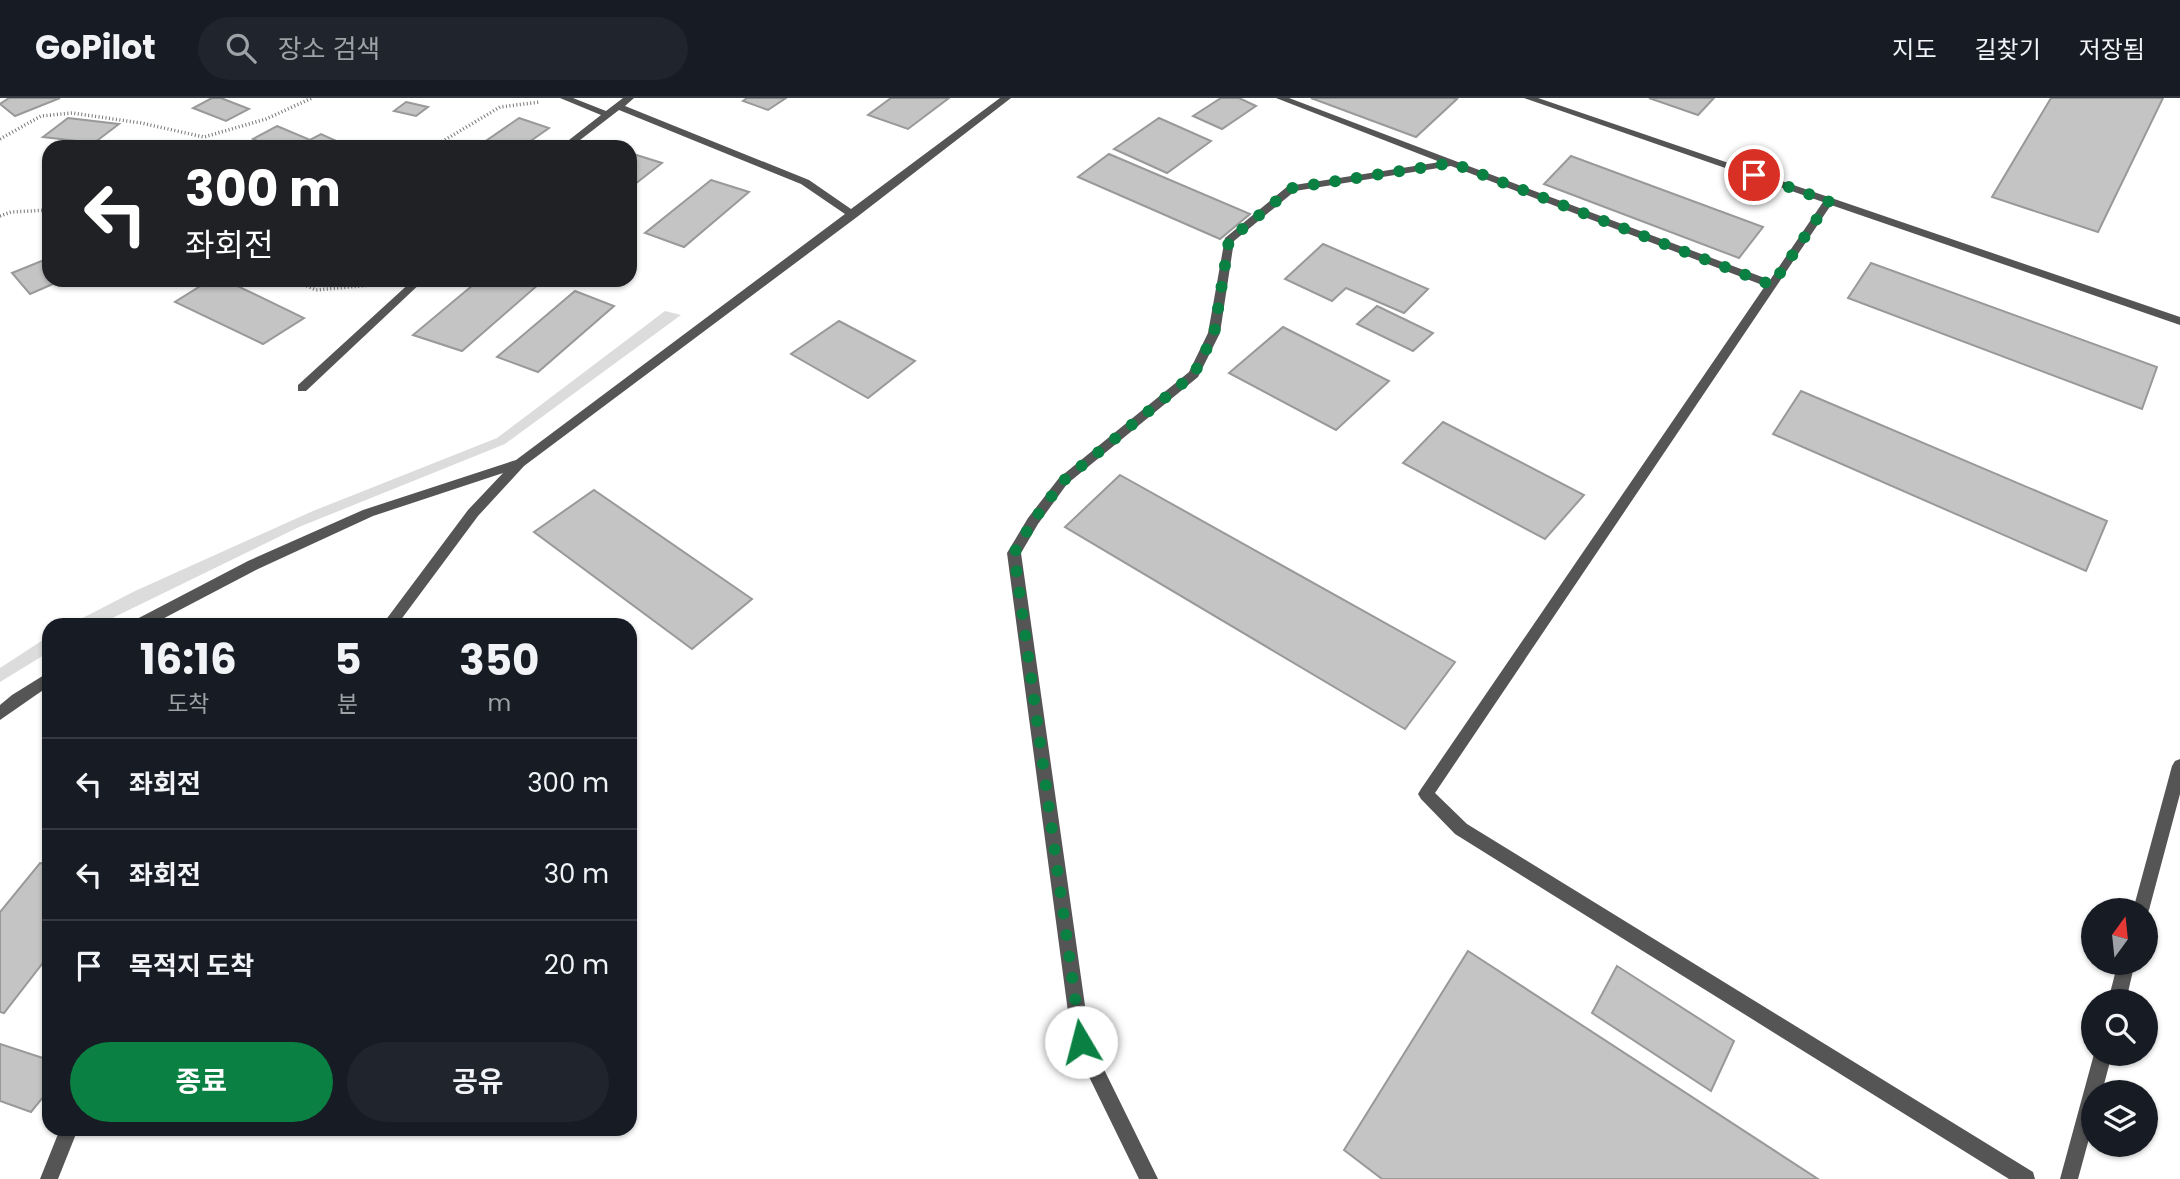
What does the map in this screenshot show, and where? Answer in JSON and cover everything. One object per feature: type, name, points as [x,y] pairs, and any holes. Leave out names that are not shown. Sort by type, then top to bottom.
[{"type":"street","points":[[565,98],[607,114]]},
{"type":"street","points":[[574,140],[629,98]]},
{"type":"street","points":[[394,618],[473,513],[520,463],[1006,98]]},
{"type":"street","points":[[1281,98],[1772,285]]},
{"type":"street","points":[[1529,98],[2180,321]]},
{"type":"street","points":[[617,106],[805,183],[853,215]]},
{"type":"street","points":[[1149,1179],[1081,1042],[1014,553],[1033,521],[1063,481],[1194,374],[1214,334],[1229,240],[1292,188],[1452,163]]},
{"type":"street","points":[[1829,201],[1426,794],[1461,829],[2026,1179]]},
{"type":"street","points":[[302,388],[410,287]]},
{"type":"street","points":[[151,618],[253,565],[368,513],[520,463]]},
{"type":"street","points":[[0,714],[42,683]]},
{"type":"street","points":[[2144,898],[2180,766]]},
{"type":"street","points":[[2070,1179],[2100,1066]]},
{"type":"street","points":[[49,1179],[66,1136]]},
{"type":"path","points":[[0,139],[41,116],[72,113],[141,123],[204,137],[266,120],[312,98]]},
{"type":"path","points":[[445,140],[500,107],[552,100]]},
{"type":"path","points":[[0,216],[11,212],[42,211]]},
{"type":"path","points":[[309,287],[316,290],[347,287]]},
{"type":"shaded area","points":[[665,311],[681,315],[505,444],[299,527],[112,618],[83,618],[135,591],[313,511],[497,438]]},
{"type":"shaded area","points":[[42,641],[42,656],[0,682],[0,668]]},
{"type":"building","points":[[9,98],[60,98],[15,116],[0,104]]},
{"type":"building","points":[[212,98],[221,98],[249,109],[226,121],[193,108]]},
{"type":"building","points":[[747,98],[786,98],[768,110],[743,101]]},
{"type":"building","points":[[891,98],[949,98],[908,129],[868,115]]},
{"type":"building","points":[[1221,98],[1239,98],[1256,106],[1222,129],[1193,116]]},
{"type":"building","points":[[1311,98],[1453,98],[1457,99],[1416,137]]},
{"type":"building","points":[[1649,98],[1714,98],[1698,115]]},
{"type":"building","points":[[2051,98],[2163,98],[2098,232],[1992,197]]},
{"type":"building","points":[[406,102],[428,107],[416,116],[394,111]]},
{"type":"building","points":[[68,118],[119,124],[98,140],[43,137]]},
{"type":"building","points":[[519,118],[549,128],[532,140],[487,140]]},
{"type":"building","points":[[1159,118],[1211,141],[1167,173],[1114,149]]},
{"type":"building","points":[[277,126],[310,140],[255,140],[253,139]]},
{"type":"building","points":[[321,134],[334,140],[310,140]]},
{"type":"building","points":[[1109,154],[1250,214],[1220,239],[1078,177]]},
{"type":"building","points":[[637,155],[662,163],[637,183]]},
{"type":"building","points":[[1571,156],[1763,227],[1739,258],[1544,184]]},
{"type":"building","points":[[711,180],[749,192],[684,247],[645,233]]},
{"type":"building","points":[[1323,244],[1428,289],[1404,313],[1346,288],[1332,301],[1285,279]]},
{"type":"building","points":[[42,261],[42,287],[46,287],[30,294],[12,273]]},
{"type":"building","points":[[1871,263],[2157,367],[2142,409],[1848,298]]},
{"type":"building","points":[[199,287],[240,287],[304,318],[263,344],[175,302]]},
{"type":"building","points":[[471,287],[536,287],[462,351],[413,335]]},
{"type":"building","points":[[575,291],[614,306],[538,372],[497,357]]},
{"type":"building","points":[[1377,306],[1433,333],[1413,351],[1357,324]]},
{"type":"building","points":[[839,321],[915,361],[868,398],[791,354]]},
{"type":"building","points":[[1283,327],[1389,381],[1336,430],[1229,373]]},
{"type":"building","points":[[1801,391],[2107,521],[2086,571],[1773,434]]},
{"type":"building","points":[[1443,422],[1584,495],[1545,539],[1403,463]]},
{"type":"building","points":[[1120,475],[1455,662],[1405,729],[1065,527]]},
{"type":"building","points":[[594,490],[752,599],[692,649],[534,532]]},
{"type":"building","points":[[42,863],[42,964],[4,1013],[0,1012],[0,912]]},
{"type":"building","points":[[1468,951],[1818,1179],[1382,1179],[1344,1150]]},
{"type":"building","points":[[1617,966],[1734,1041],[1711,1091],[1592,1013]]},
{"type":"building","points":[[0,1044],[42,1058],[42,1099],[31,1112],[0,1101]]},
{"type":"route","points":[[1081,1042],[1014,553],[1033,521],[1063,481],[1194,374],[1214,334],[1229,240],[1292,188],[1452,163],[1772,285],[1829,201],[1754,175]]}]
